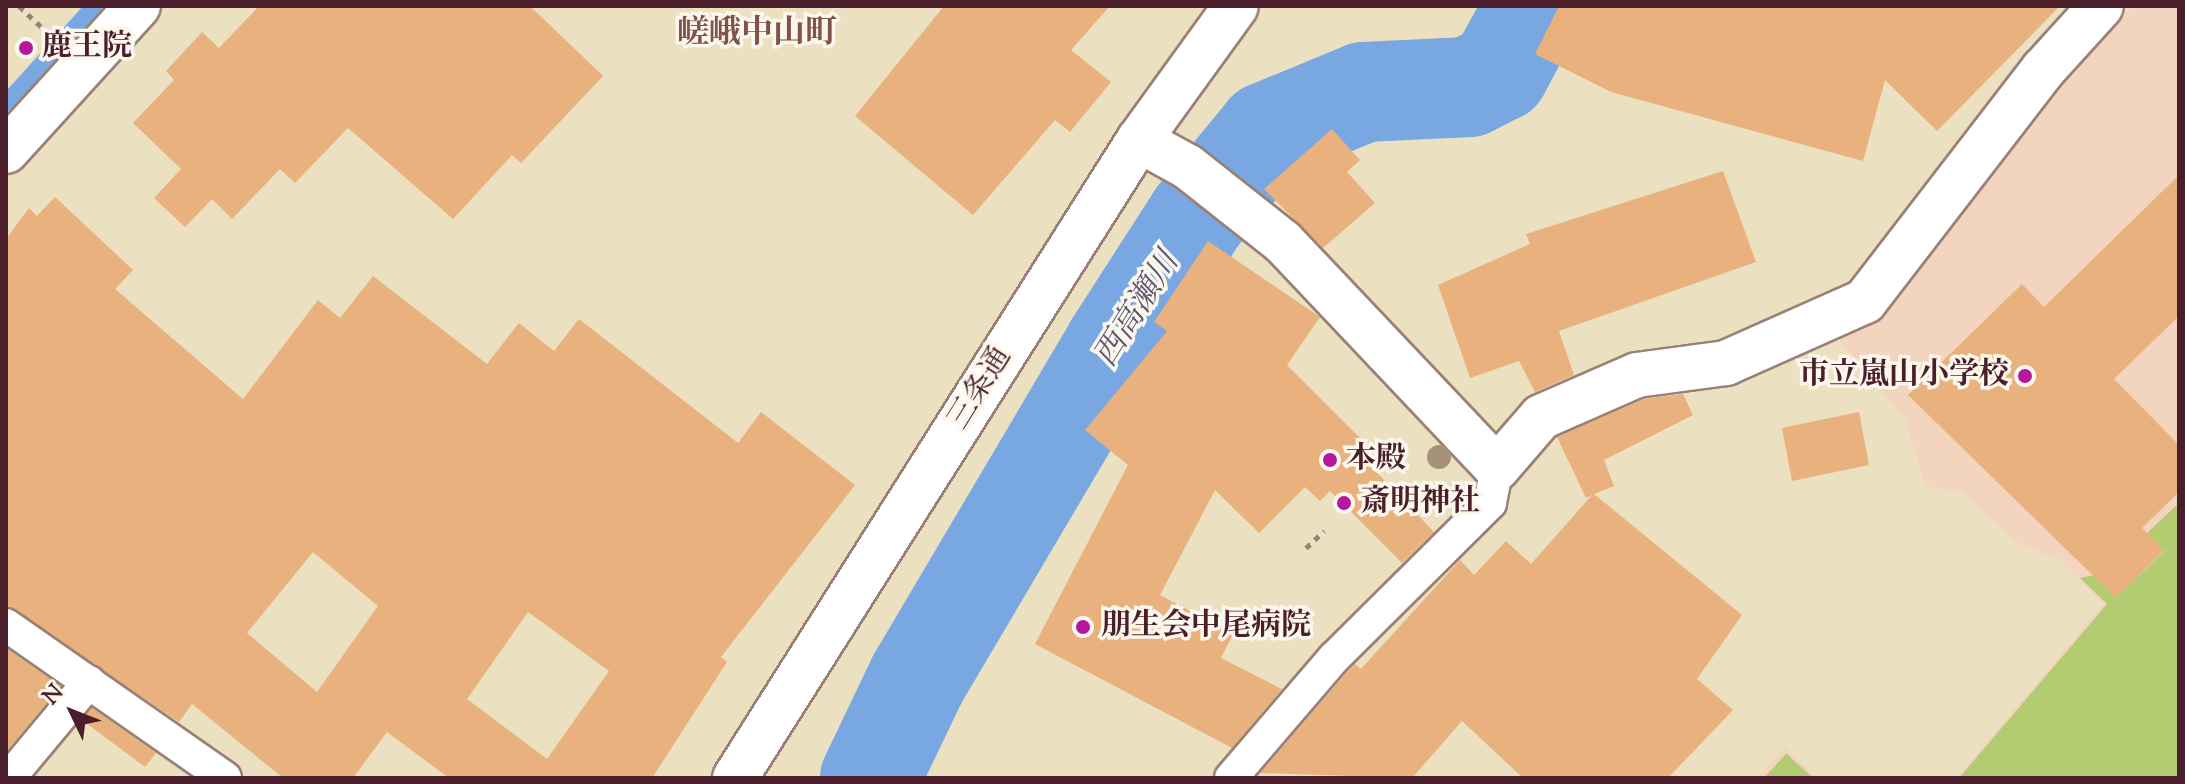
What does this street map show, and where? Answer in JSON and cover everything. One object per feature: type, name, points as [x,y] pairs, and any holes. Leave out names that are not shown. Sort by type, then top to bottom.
[{"type":"street","points":[[11,136],[138,6]]},
{"type":"street","name":"三条通","points":[[735,778],[1139,140],[1236,6]]},
{"type":"street","points":[[1139,140],[1188,167],[1283,242],[1497,468],[1541,417],[1637,375],[1726,363],[1865,301],[2101,6]]},
{"type":"lane","points":[[1231,778],[1334,658],[1490,503],[1497,468]]},
{"type":"lane","points":[[6,625],[225,778]]},
{"type":"lane","points":[[9,778],[89,682]]},
{"type":"path","points":[[19,6],[56,40]]},
{"type":"path","points":[[1306,548],[1324,531]]},
{"type":"shaded area","name":"市立嵐山小学校","points":[[2133,6],[2179,6],[2179,778],[1956,778],[2103,604],[2060,560],[2019,544],[1961,492],[1925,486],[1905,418],[1835,335],[1873,306]]},
{"type":"shaded area","points":[[1785,747],[1818,778],[1757,778]]},
{"type":"green space","points":[[2179,503],[2179,778],[1959,778],[2107,604],[2080,578],[2094,575],[2117,597],[2164,551],[2147,533]]},
{"type":"green space","points":[[1787,754],[1813,778],[1764,778]]},
{"type":"building","points":[[259,6],[530,6],[603,76],[521,163],[512,155],[453,219],[348,128],[295,183],[280,169],[232,219],[212,199],[185,227],[154,198],[181,169],[133,123],[174,80],[166,71],[202,32],[219,48]]},
{"type":"building","points":[[944,6],[1110,6],[1071,50],[1111,82],[1070,132],[1055,120],[973,215],[855,116]]},
{"type":"building","points":[[1559,6],[2060,6],[1937,131],[1885,80],[1863,161],[1611,92],[1535,54]]},
{"type":"building","points":[[1332,129],[1360,160],[1347,172],[1375,203],[1323,248],[1264,189]]},
{"type":"building","points":[[1723,171],[1756,262],[1559,331],[1574,375],[1535,392],[1519,361],[1470,378],[1438,285],[1530,244],[1526,234]]},
{"type":"building","points":[[2179,175],[2179,316],[2114,379],[2179,445],[2179,492],[2142,528],[2164,550],[2116,598],[1908,395],[2022,284],[2044,307]]},
{"type":"building","points":[[55,197],[133,270],[115,289],[243,399],[318,300],[340,318],[373,276],[487,364],[519,323],[554,351],[579,319],[738,443],[761,412],[855,485],[721,657],[727,662],[652,778],[449,778],[387,732],[353,778],[283,778],[192,704],[179,722],[6,606],[6,239],[29,208],[37,216]],"holes":[[[313,552],[378,606],[317,692],[247,633]],[[528,612],[609,671],[547,759],[467,699]]]},
{"type":"building","points":[[1208,241],[1320,317],[1287,365],[1372,450],[1363,458],[1434,532],[1402,563],[1330,491],[1320,501],[1305,487],[1259,533],[1215,490],[1160,595],[1233,634],[1221,658],[1282,689],[1232,748],[1035,644],[1128,465],[1085,430],[1167,331],[1154,322]]},
{"type":"building","points":[[1683,394],[1693,415],[1604,460],[1614,486],[1594,494],[1742,615],[1697,679],[1733,710],[1668,778],[1523,778],[1462,721],[1412,778],[1260,773],[1348,671],[1355,664],[1361,669],[1460,560],[1474,575],[1506,541],[1531,564],[1592,495],[1586,498],[1557,437],[1644,399]]},
{"type":"building","points":[[1859,412],[1869,465],[1792,481],[1782,428]]},
{"type":"building","points":[[6,648],[61,686],[6,752]]},
{"type":"building","points":[[92,708],[156,753],[145,767],[82,720]]},
{"type":"waterway","points":[[6,103],[94,6]]},
{"type":"waterway","name":"西高瀬川","points":[[870,778],[918,678],[1114,346],[1197,217],[1267,132],[1364,92],[1469,87],[1499,72],[1535,6]]},
{"type":"place","name":"鹿王院","points":[[26,48]]},
{"type":"place","name":"市立嵐山小学校","points":[[2025,376]]},
{"type":"place","name":"本殿","points":[[1330,460]]},
{"type":"place","name":"斎明神社","points":[[1344,503]]},
{"type":"place","name":"朋生会中尾病院","points":[[1083,627]]},
{"type":"district","name":"嵯峨中山町","points":[[757,34]]}]
